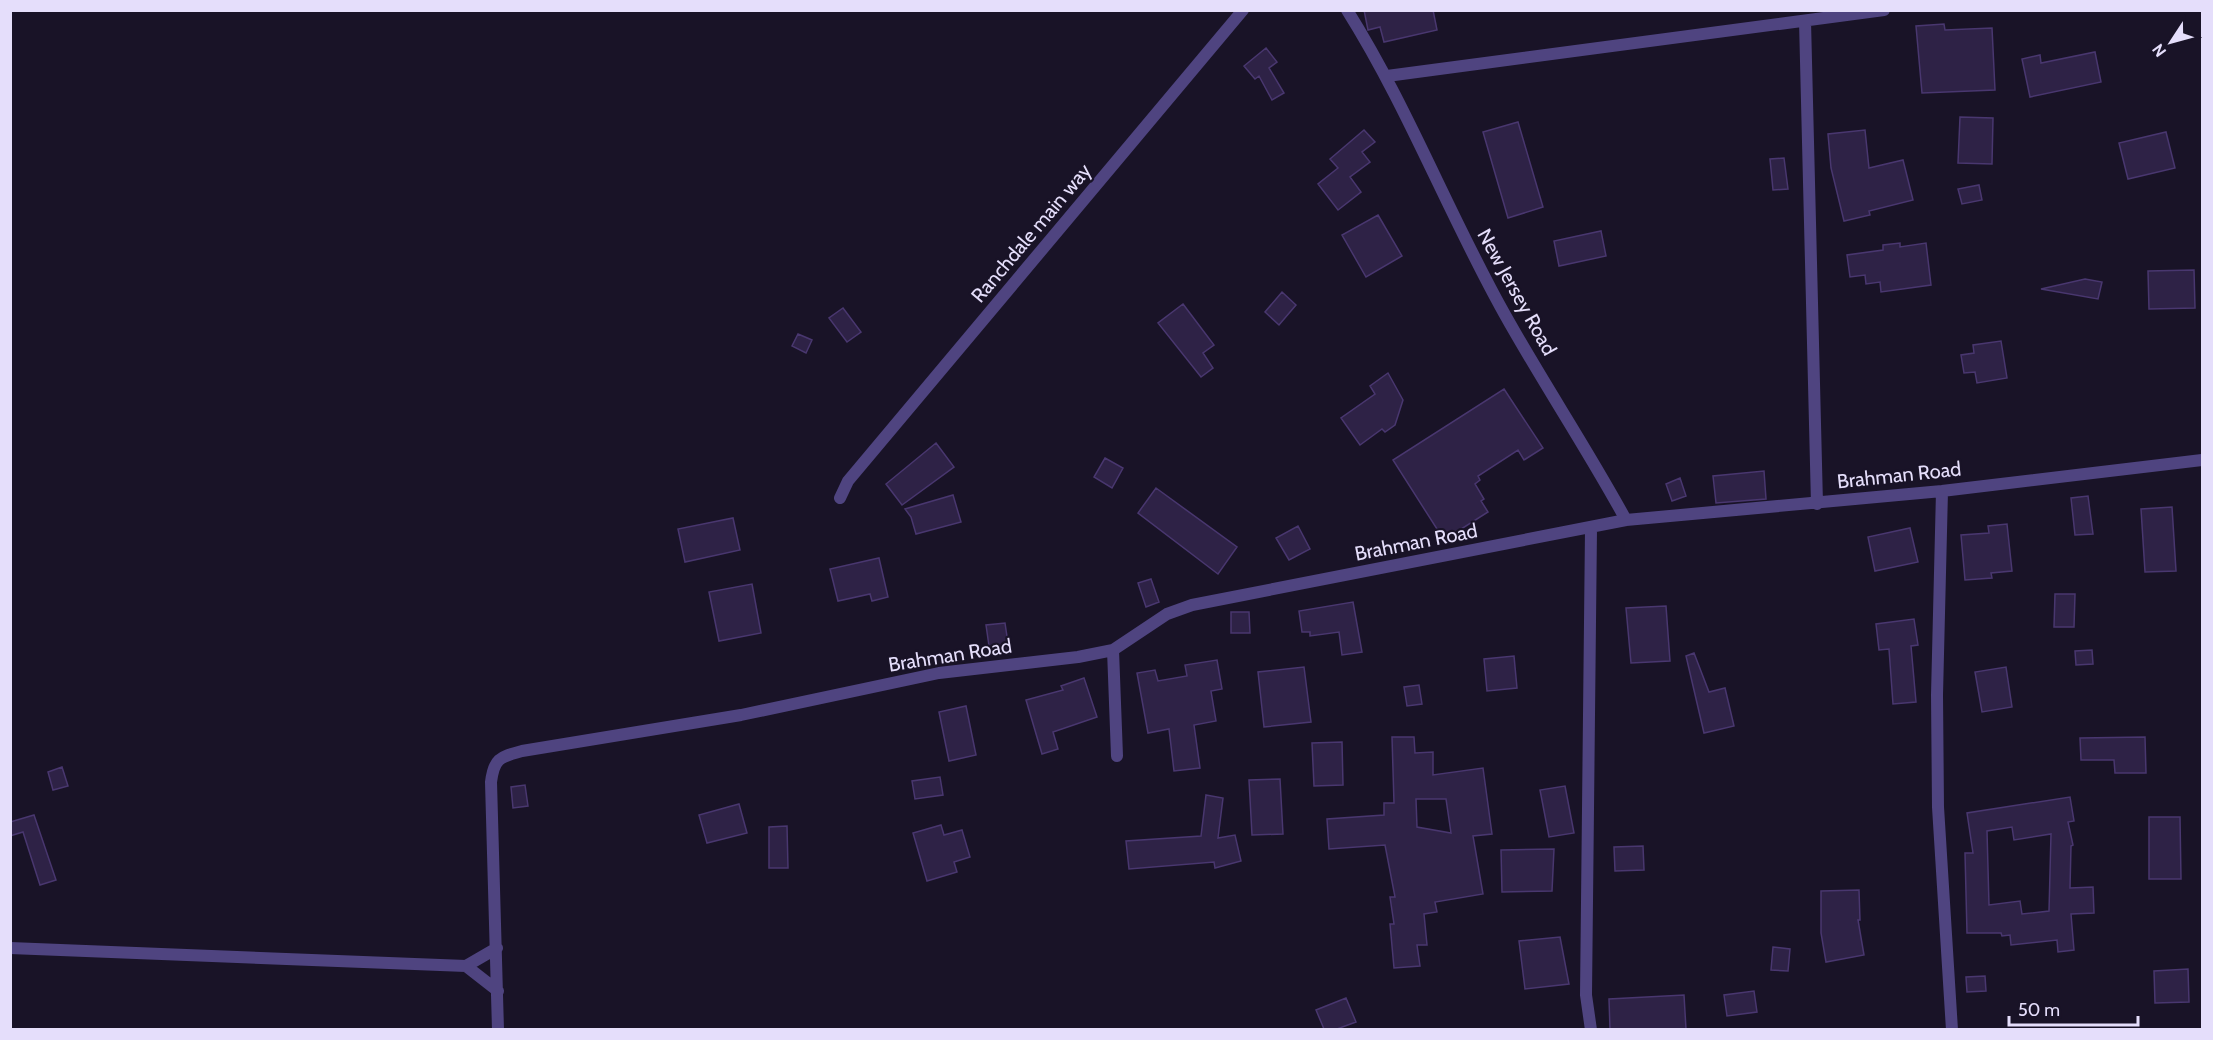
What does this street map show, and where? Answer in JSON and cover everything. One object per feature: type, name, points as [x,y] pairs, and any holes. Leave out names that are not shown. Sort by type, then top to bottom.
[{"type":"street","name":"Ranchdale main way","points":[[840,498],[848,481],[1243,10]]},
{"type":"street","name":"New Jersey Road","points":[[1347,10],[1388,76],[1439,188],[1504,313],[1626,520]]},
{"type":"street","points":[[1388,76],[1884,10]]},
{"type":"street","points":[[1805,21],[1817,504]]},
{"type":"street","name":"Brahman Road","points":[[498,1029],[493,767],[501,757],[522,751],[741,715],[939,673],[1078,657],[1113,650],[1167,614],[1192,604],[1591,529],[1626,520],[1942,491],[2202,460]]},
{"type":"street","points":[[1942,491],[1936,694],[1938,807],[1952,1029]]},
{"type":"street","points":[[1591,529],[1586,995],[1591,1029]]},
{"type":"street","points":[[1113,650],[1118,756]]},
{"type":"street","points":[[10,948],[466,966],[497,948]]},
{"type":"street","points":[[466,966],[498,991]]},
{"type":"building","points":[[1364,10],[1433,10],[1437,30],[1384,42],[1380,27],[1368,30]]},
{"type":"building","points":[[1944,24],[1945,30],[1992,28],[1995,90],[1922,93],[1916,26]]},
{"type":"building","points":[[1266,48],[1277,62],[1269,68],[1284,93],[1272,100],[1259,76],[1255,79],[1244,66]]},
{"type":"building","points":[[2095,52],[2101,82],[2030,97],[2022,59],[2040,55],[2041,63]]},
{"type":"building","points":[[1960,117],[1993,118],[1992,164],[1958,163]]},
{"type":"building","points":[[1518,122],[1543,207],[1508,218],[1483,132]]},
{"type":"building","points":[[1364,130],[1375,142],[1362,152],[1370,162],[1350,177],[1361,192],[1338,210],[1318,184],[1338,168],[1330,159]]},
{"type":"building","points":[[1865,130],[1869,168],[1903,160],[1913,200],[1869,211],[1870,215],[1844,221],[1831,168],[1828,134]]},
{"type":"building","points":[[2166,132],[2175,168],[2128,179],[2119,143]]},
{"type":"building","points":[[1784,158],[1788,189],[1773,190],[1770,159]]},
{"type":"building","points":[[1979,185],[1982,200],[1962,204],[1958,189]]},
{"type":"building","points":[[1378,215],[1402,256],[1366,277],[1342,235]]},
{"type":"building","points":[[1601,231],[1606,256],[1559,266],[1554,241]]},
{"type":"building","points":[[1900,243],[1900,247],[1926,243],[1931,285],[1881,292],[1880,282],[1866,284],[1865,275],[1850,277],[1847,255],[1883,250],[1883,245]]},
{"type":"building","points":[[2194,270],[2195,308],[2149,309],[2148,271]]},
{"type":"building","points":[[2085,279],[2102,282],[2098,299],[2041,289]]},
{"type":"building","points":[[1282,292],[1296,305],[1279,325],[1265,312]]},
{"type":"building","points":[[1183,304],[1214,345],[1203,353],[1213,368],[1201,377],[1158,323]]},
{"type":"building","points":[[843,308],[861,332],[847,342],[829,318]]},
{"type":"building","points":[[798,334],[812,340],[806,353],[792,346]]},
{"type":"building","points":[[2001,341],[2007,378],[1977,383],[1975,372],[1964,373],[1961,355],[1974,353],[1973,345]]},
{"type":"building","points":[[1388,373],[1403,400],[1395,425],[1385,432],[1382,429],[1360,445],[1341,418],[1375,394],[1370,386]]},
{"type":"building","points":[[1504,389],[1543,448],[1524,460],[1518,450],[1478,476],[1480,480],[1475,484],[1484,499],[1481,501],[1488,512],[1444,540],[1393,460]]},
{"type":"building","points":[[936,443],[954,467],[902,505],[886,484]]},
{"type":"building","points":[[1105,458],[1123,468],[1112,488],[1094,477]]},
{"type":"building","points":[[1764,471],[1766,499],[1716,503],[1713,476]]},
{"type":"building","points":[[1680,478],[1686,496],[1672,501],[1666,484]]},
{"type":"building","points":[[1156,488],[1237,547],[1218,574],[1138,513]]},
{"type":"building","points":[[953,495],[961,522],[916,534],[911,517],[905,509]]},
{"type":"building","points":[[2088,496],[2093,534],[2075,535],[2071,498]]},
{"type":"building","points":[[2172,507],[2176,571],[2145,572],[2141,509]]},
{"type":"building","points":[[733,518],[740,550],[685,562],[678,529]]},
{"type":"building","points":[[2007,524],[2012,571],[1991,573],[1992,578],[1965,580],[1961,535],[1989,533],[1988,526]]},
{"type":"building","points":[[1298,526],[1310,549],[1289,560],[1276,538]]},
{"type":"building","points":[[1910,528],[1918,562],[1875,571],[1868,537]]},
{"type":"building","points":[[879,558],[888,597],[872,601],[870,594],[838,601],[830,569]]},
{"type":"building","points":[[1151,579],[1159,602],[1146,607],[1138,583]]},
{"type":"building","points":[[752,584],[761,633],[719,641],[709,592]]},
{"type":"building","points":[[2055,594],[2075,594],[2074,627],[2054,627]]},
{"type":"building","points":[[1353,602],[1362,652],[1342,655],[1339,632],[1310,636],[1310,632],[1302,632],[1299,611]]},
{"type":"building","points":[[1666,606],[1670,661],[1631,663],[1626,608]]},
{"type":"building","points":[[1231,612],[1249,612],[1250,633],[1231,633]]},
{"type":"building","points":[[1914,619],[1918,645],[1911,646],[1916,702],[1893,704],[1889,649],[1879,650],[1876,624]]},
{"type":"building","points":[[1005,623],[1009,650],[990,653],[986,625]]},
{"type":"building","points":[[2092,650],[2093,664],[2076,665],[2075,651]]},
{"type":"building","points":[[1694,653],[1709,692],[1725,688],[1734,726],[1704,733],[1686,656]]},
{"type":"building","points":[[1514,656],[1517,688],[1487,691],[1484,659]]},
{"type":"building","points":[[1217,660],[1222,689],[1211,691],[1216,721],[1194,725],[1200,768],[1174,771],[1169,729],[1148,733],[1137,673],[1155,670],[1158,681],[1187,676],[1185,665]]},
{"type":"building","points":[[1304,667],[1311,722],[1264,727],[1258,672]]},
{"type":"building","points":[[2006,667],[2012,707],[1982,712],[1975,672]]},
{"type":"building","points":[[1084,678],[1097,717],[1053,732],[1058,749],[1042,754],[1026,700],[1063,690],[1061,686]]},
{"type":"building","points":[[1419,685],[1422,704],[1407,706],[1404,687]]},
{"type":"building","points":[[966,706],[976,755],[949,761],[939,712]]},
{"type":"building","points":[[1392,737],[1414,737],[1415,753],[1433,752],[1433,775],[1483,768],[1492,834],[1473,836],[1483,894],[1435,902],[1437,912],[1424,914],[1427,945],[1417,945],[1420,966],[1394,968],[1390,924],[1394,924],[1390,897],[1395,897],[1385,845],[1329,849],[1327,819],[1384,815],[1384,803],[1394,803]],"holes":[[[1416,799],[1446,799],[1451,833],[1417,827]]]},
{"type":"building","points":[[2145,737],[2146,773],[2115,773],[2114,760],[2081,760],[2080,738]]},
{"type":"building","points":[[1342,742],[1343,785],[1314,786],[1312,743]]},
{"type":"building","points":[[62,767],[68,786],[53,790],[48,772]]},
{"type":"building","points":[[940,777],[943,795],[915,799],[912,781]]},
{"type":"building","points":[[1280,779],[1283,834],[1252,835],[1249,780]]},
{"type":"building","points":[[525,785],[528,806],[513,808],[511,787]]},
{"type":"building","points":[[1565,786],[1574,833],[1549,837],[1540,790]]},
{"type":"building","points":[[1206,795],[1223,798],[1218,838],[1235,835],[1241,861],[1215,868],[1214,862],[1129,869],[1126,841],[1201,836]]},
{"type":"building","points":[[2070,797],[2074,821],[2068,822],[2073,845],[2071,846],[2070,888],[2093,887],[2094,913],[2071,914],[2074,950],[2058,952],[2057,940],[2011,945],[2010,935],[1967,933],[1965,853],[1973,853],[1967,813]],"holes":[[[2012,827],[2014,840],[2051,834],[2049,911],[2022,914],[2020,901],[1989,905],[1987,831]]]},
{"type":"building","points":[[739,804],[747,833],[707,843],[699,815]]},
{"type":"building","points":[[34,815],[56,880],[40,885],[23,832],[10,836],[10,822]]},
{"type":"building","points":[[2149,817],[2180,817],[2181,879],[2149,879]]},
{"type":"building","points":[[941,825],[944,835],[962,830],[970,857],[954,862],[957,872],[927,881],[913,833]]},
{"type":"building","points":[[787,826],[788,868],[769,868],[769,827]]},
{"type":"building","points":[[1643,846],[1644,870],[1615,871],[1614,847]]},
{"type":"building","points":[[1554,849],[1552,891],[1502,892],[1501,850]]},
{"type":"building","points":[[1859,890],[1860,920],[1858,920],[1864,955],[1826,962],[1821,933],[1821,891]]},
{"type":"building","points":[[1560,937],[1569,984],[1525,989],[1519,941]]},
{"type":"building","points":[[1773,947],[1790,949],[1788,971],[1771,970]]},
{"type":"building","points":[[2188,969],[2189,1002],[2155,1003],[2154,971]]},
{"type":"building","points":[[1985,976],[1986,991],[1967,992],[1966,977]]},
{"type":"building","points":[[1754,991],[1757,1012],[1727,1016],[1724,995]]},
{"type":"building","points":[[1684,995],[1686,1029],[1610,1029],[1609,999]]},
{"type":"building","points":[[1346,998],[1356,1022],[1337,1029],[1324,1029],[1316,1010]]}]
